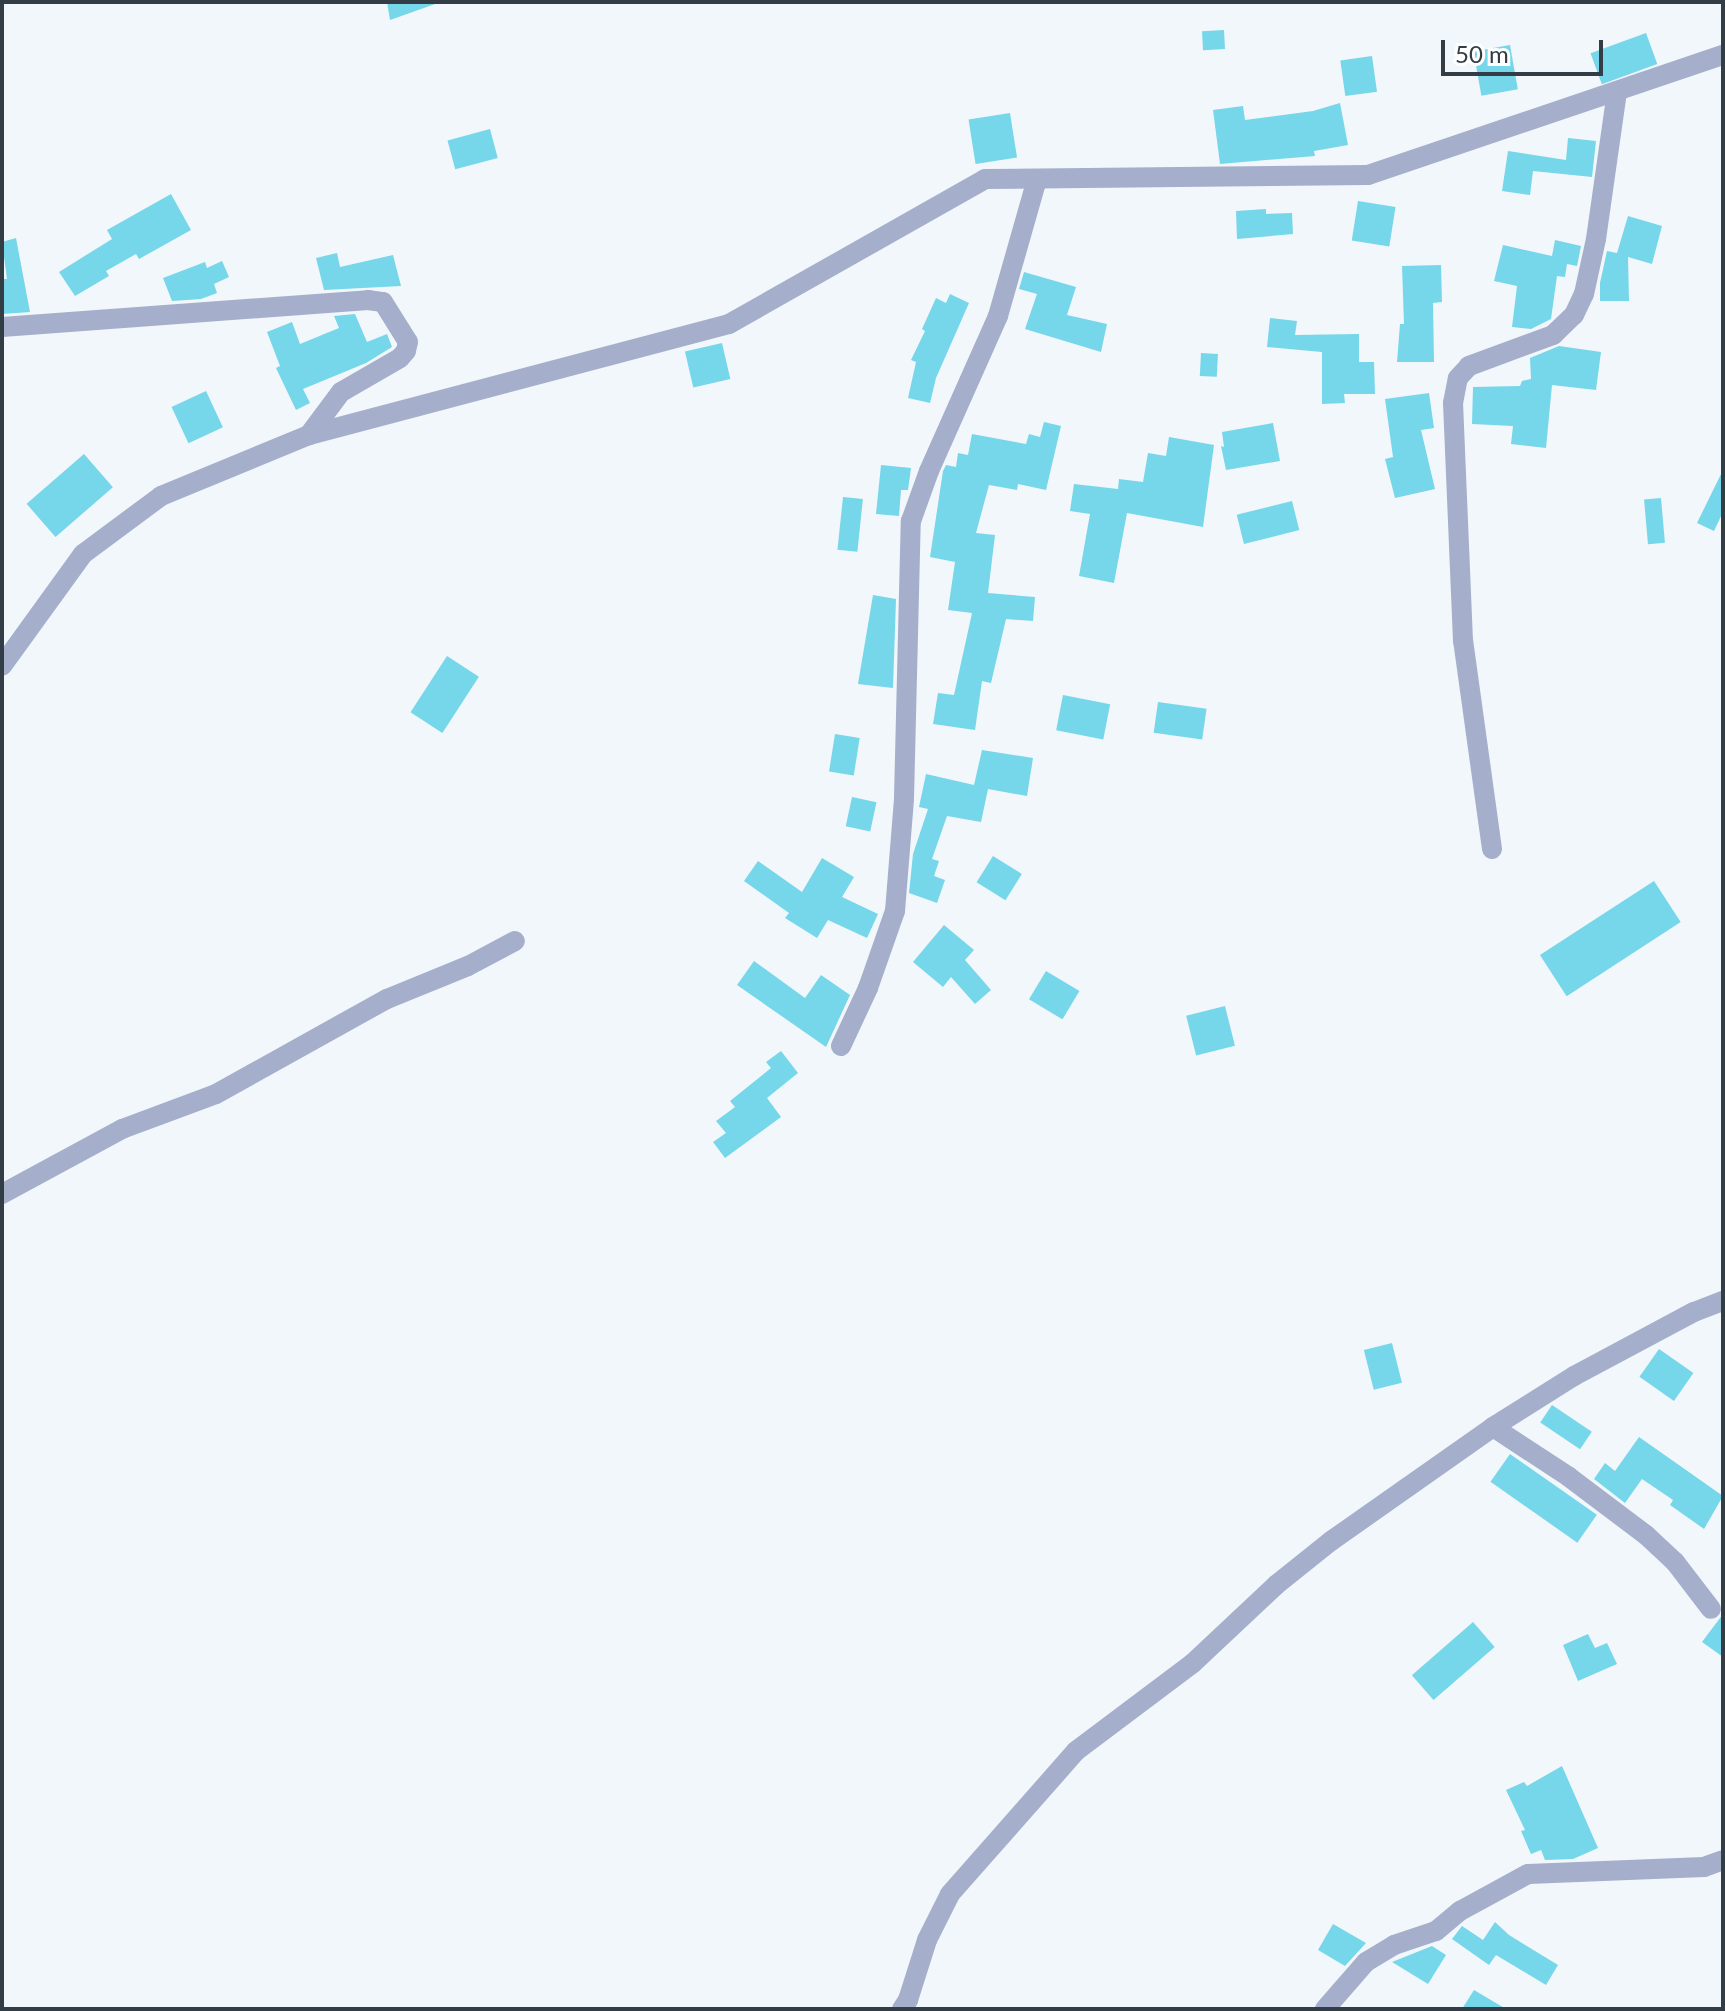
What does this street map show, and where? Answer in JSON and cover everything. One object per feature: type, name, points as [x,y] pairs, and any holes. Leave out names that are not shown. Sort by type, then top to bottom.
[{"type":"street","points":[[2,666],[83,554],[161,496],[309,435],[729,324],[985,179],[1368,175],[1723,55]]},
{"type":"street","points":[[1492,849],[1463,641],[1453,403],[1458,378],[1469,366],[1553,335],[1574,315],[1584,294],[1596,239],[1617,91]]},
{"type":"street","points":[[841,1046],[868,988],[895,911],[904,798],[911,521],[929,471],[998,316],[1037,179]]},
{"type":"street","points":[[2,327],[368,300],[383,302],[408,342],[406,351],[341,392],[309,435]]},
{"type":"street","points":[[2,1194],[122,1129],[216,1094],[387,999],[468,966],[515,941]]},
{"type":"street","points":[[902,2009],[908,2000],[927,1940],[950,1894],[1076,1751],[1193,1663],[1276,1585],[1331,1541],[1493,1427],[1574,1376],[1694,1312],[1723,1301]]},
{"type":"street","points":[[1493,1427],[1569,1477],[1646,1535],[1675,1562],[1711,1609]]},
{"type":"street","points":[[1325,2009],[1366,1962],[1394,1945],[1436,1931],[1460,1911],[1528,1874],[1704,1867],[1723,1860]]},
{"type":"building","points":[[387,2],[438,2],[438,3],[390,20]]},
{"type":"building","points":[[1224,30],[1225,49],[1203,50],[1202,31]]},
{"type":"building","points":[[1646,33],[1657,64],[1602,84],[1591,53]]},
{"type":"building","points":[[1510,45],[1518,89],[1481,96],[1474,51]]},
{"type":"building","points":[[1372,56],[1377,92],[1345,96],[1340,60]]},
{"type":"building","points":[[1340,103],[1348,145],[1314,151],[1315,156],[1220,164],[1213,110],[1243,106],[1245,120],[1313,111]]},
{"type":"building","points":[[1010,113],[1017,157],[976,164],[969,120]]},
{"type":"building","points":[[490,129],[498,158],[455,169],[447,140]]},
{"type":"building","points":[[1568,138],[1596,141],[1592,177],[1533,171],[1530,195],[1502,191],[1508,151],[1566,160]]},
{"type":"building","points":[[171,194],[191,230],[139,259],[136,254],[106,271],[109,276],[75,296],[59,272],[112,239],[107,230]]},
{"type":"building","points":[[1358,201],[1396,207],[1389,246],[1352,241]]},
{"type":"building","points":[[1266,209],[1266,214],[1292,213],[1293,234],[1237,239],[1236,211]]},
{"type":"building","points":[[1628,216],[1662,226],[1652,264],[1628,257],[1629,301],[1600,301],[1600,283],[1607,251],[1617,253]]},
{"type":"building","points":[[16,238],[30,312],[2,314],[2,279],[7,279],[2,242]]},
{"type":"building","points":[[1555,240],[1581,246],[1577,266],[1567,264],[1565,277],[1557,276],[1551,319],[1531,329],[1512,327],[1517,286],[1494,281],[1503,245],[1552,256]]},
{"type":"building","points":[[337,253],[340,267],[393,255],[401,286],[324,290],[316,258]]},
{"type":"building","points":[[222,261],[229,277],[214,284],[217,293],[201,299],[172,301],[163,278],[205,262],[207,268]]},
{"type":"building","points":[[1441,265],[1442,302],[1433,303],[1434,362],[1397,362],[1400,324],[1404,324],[1402,266]]},
{"type":"building","points":[[1024,272],[1076,287],[1067,315],[1107,324],[1101,352],[1025,329],[1037,294],[1019,289]]},
{"type":"building","points":[[950,294],[969,303],[936,378],[930,403],[908,398],[916,362],[911,360],[925,331],[922,329],[936,298],[946,303]]},
{"type":"building","points":[[355,314],[367,342],[387,334],[392,347],[366,363],[303,389],[310,403],[296,410],[276,368],[280,366],[267,332],[292,322],[300,344],[339,328],[334,316]]},
{"type":"building","points":[[1270,318],[1297,321],[1295,335],[1359,334],[1359,362],[1374,362],[1375,394],[1344,394],[1345,403],[1322,404],[1322,352],[1267,347]]},
{"type":"building","points":[[722,343],[730,379],[693,388],[685,352]]},
{"type":"building","points":[[1559,346],[1601,352],[1596,390],[1552,385],[1546,448],[1511,444],[1513,426],[1472,424],[1473,387],[1520,386],[1522,381],[1531,379],[1530,358]]},
{"type":"building","points":[[1201,353],[1218,354],[1217,377],[1200,376]]},
{"type":"building","points":[[206,391],[223,427],[188,443],[172,407]]},
{"type":"building","points":[[1429,393],[1434,428],[1421,430],[1435,489],[1395,498],[1385,459],[1393,457],[1385,399]]},
{"type":"building","points":[[1044,422],[1061,426],[1046,490],[1018,484],[1017,490],[989,485],[976,533],[995,535],[988,593],[1035,597],[1033,621],[1006,619],[991,683],[982,681],[975,730],[933,724],[938,693],[954,695],[972,613],[948,610],[955,562],[930,557],[943,471],[946,465],[956,467],[958,453],[968,455],[972,434],[1026,444],[1029,434],[1040,437]]},
{"type":"building","points":[[1273,423],[1280,461],[1226,470],[1221,446],[1224,447],[1222,432]]},
{"type":"building","points":[[1169,437],[1214,445],[1203,527],[1127,513],[1114,583],[1079,576],[1090,514],[1070,511],[1074,484],[1118,489],[1119,479],[1143,482],[1148,453],[1166,456]]},
{"type":"building","points":[[84,454],[113,487],[56,537],[27,504]]},
{"type":"building","points":[[881,465],[911,468],[908,490],[901,490],[899,516],[876,514]]},
{"type":"building","points":[[1723,470],[1723,512],[1714,531],[1697,523]]},
{"type":"building","points":[[843,497],[863,499],[857,552],[837,550]]},
{"type":"building","points":[[1661,498],[1665,543],[1648,544],[1644,499]]},
{"type":"building","points":[[1292,501],[1299,530],[1244,544],[1237,515]]},
{"type":"building","points":[[873,595],[896,599],[893,688],[858,684]]},
{"type":"building","points":[[447,656],[479,677],[442,733],[411,712]]},
{"type":"building","points":[[1063,695],[1110,704],[1103,739],[1056,730]]},
{"type":"building","points":[[1158,702],[1207,709],[1202,740],[1154,733]]},
{"type":"building","points":[[835,734],[860,738],[854,775],[829,772]]},
{"type":"building","points":[[982,750],[1033,758],[1027,796],[988,789],[981,822],[947,816],[932,859],[939,861],[934,876],[945,880],[937,903],[909,893],[913,854],[928,809],[919,807],[926,774],[974,785]]},
{"type":"building","points":[[852,797],[876,802],[870,832],[846,826]]},
{"type":"building","points":[[993,856],[1022,874],[1005,900],[977,882]]},
{"type":"building","points":[[822,858],[854,877],[842,897],[878,914],[867,938],[828,920],[817,938],[785,918],[789,913],[744,881],[758,861],[802,892]]},
{"type":"building","points":[[1654,881],[1681,922],[1567,996],[1540,955]]},
{"type":"building","points":[[944,925],[974,950],[965,960],[991,990],[975,1004],[951,977],[943,987],[913,962]]},
{"type":"building","points":[[754,961],[805,998],[821,975],[850,995],[826,1047],[737,985]]},
{"type":"building","points":[[1046,971],[1079,991],[1062,1019],[1029,999]]},
{"type":"building","points":[[1225,1006],[1235,1046],[1196,1055],[1186,1016]]},
{"type":"building","points":[[781,1051],[798,1073],[767,1098],[781,1117],[725,1158],[713,1142],[726,1133],[716,1121],[735,1107],[730,1101],[771,1068],[766,1062]]},
{"type":"building","points":[[1392,1343],[1402,1383],[1374,1390],[1364,1350]]},
{"type":"building","points":[[1659,1349],[1693,1373],[1674,1401],[1639,1377]]},
{"type":"building","points":[[1552,1405],[1592,1432],[1580,1449],[1540,1422]]},
{"type":"building","points":[[1639,1437],[1723,1496],[1704,1529],[1670,1505],[1673,1500],[1642,1479],[1625,1503],[1594,1479],[1605,1463],[1615,1471]]},
{"type":"building","points":[[1510,1454],[1597,1515],[1577,1543],[1490,1482]]},
{"type":"building","points":[[1723,1614],[1723,1657],[1702,1642]]},
{"type":"building","points":[[1473,1622],[1495,1647],[1434,1700],[1412,1675]]},
{"type":"building","points":[[1588,1634],[1595,1648],[1607,1643],[1617,1664],[1578,1681],[1563,1645]]},
{"type":"building","points":[[1562,1766],[1598,1848],[1573,1859],[1545,1860],[1541,1850],[1531,1854],[1521,1831],[1525,1830],[1506,1790],[1524,1782],[1527,1786]]},
{"type":"building","points":[[1495,1922],[1509,1935],[1558,1965],[1546,1985],[1496,1955],[1489,1965],[1452,1939],[1462,1926],[1483,1940]]},
{"type":"building","points":[[1333,1924],[1366,1943],[1345,1966],[1318,1950]]},
{"type":"building","points":[[1432,1946],[1446,1955],[1428,1984],[1392,1962]]},
{"type":"building","points":[[1474,1990],[1506,2009],[1462,2009]]}]
